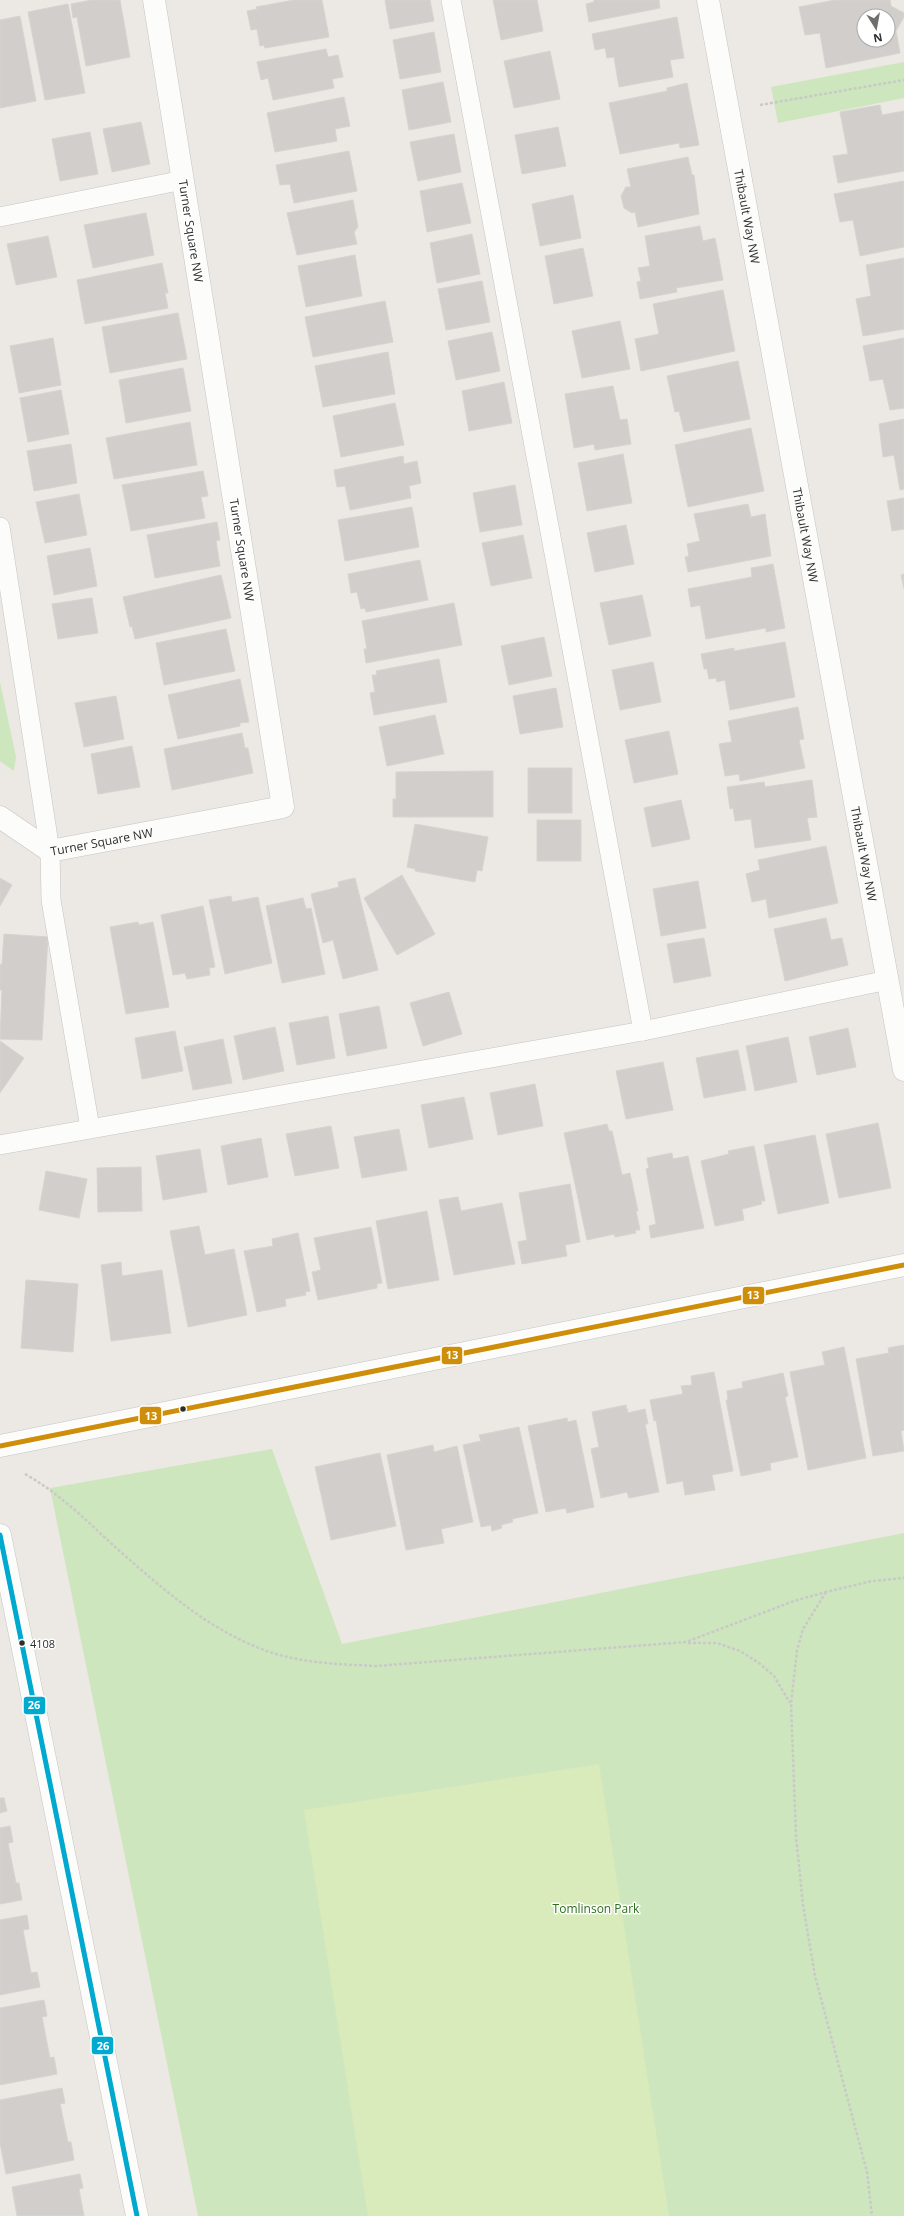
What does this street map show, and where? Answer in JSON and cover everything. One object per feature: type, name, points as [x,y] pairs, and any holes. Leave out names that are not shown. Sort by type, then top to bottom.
[{"type":"street","name":"Turner Square NW","points":[[0,817],[50,851],[283,807],[154,0]]},
{"type":"street","name":"Thibault Way NW","points":[[708,0],[904,1070]]},
{"type":"street","points":[[0,1446],[904,1265]]},
{"type":"street","points":[[0,1535],[137,2216]]},
{"type":"lane","points":[[451,0],[643,1031]]},
{"type":"lane","points":[[0,217],[183,180]]},
{"type":"lane","points":[[0,527],[50,851],[51,900],[90,1128]]},
{"type":"lane","points":[[0,1145],[643,1031],[888,980]]},
{"type":"path","points":[[728,111],[904,80]]},
{"type":"path","points":[[19,1470],[50,1488],[181,1604],[254,1647],[298,1659],[339,1664],[376,1666],[686,1642],[717,1644],[740,1651],[759,1663],[774,1676],[791,1704]]},
{"type":"path","points":[[686,1642],[794,1601],[872,1581],[904,1578]]},
{"type":"path","points":[[826,1592],[803,1629],[798,1650],[791,1704],[796,1836],[803,1905],[815,1976],[867,2172],[872,2216]]},
{"type":"green space","points":[[904,62],[904,98],[778,123],[771,87]]},
{"type":"green space","points":[[0,682],[16,757],[14,771],[0,761]]},
{"type":"green space","name":"Tomlinson Park","points":[[272,1449],[342,1644],[904,1533],[904,2216],[198,2216],[50,1488]]},
{"type":"green space","points":[[599,1764],[669,2216],[368,2216],[304,1810]]},
{"type":"building","points":[[92,0],[120,0],[130,57],[86,66],[77,17],[73,18],[71,4]]},
{"type":"building","points":[[294,0],[322,0],[329,37],[265,48],[264,45],[260,46],[257,29],[251,30],[247,11],[257,9],[256,7]]},
{"type":"building","points":[[385,0],[430,0],[434,21],[390,29]]},
{"type":"building","points":[[493,0],[537,0],[543,31],[501,40]]},
{"type":"building","points":[[594,0],[659,0],[660,8],[589,22],[586,4],[594,2]]},
{"type":"building","points":[[835,0],[890,0],[891,6],[895,8],[856,8],[856,48],[896,48],[896,31],[900,53],[826,68],[820,33],[805,35],[799,7]]},
{"type":"building","points":[[68,4],[85,93],[45,100],[28,12]]},
{"type":"building","points":[[896,9],[904,13],[904,17],[896,31]]},
{"type":"building","points":[[20,16],[36,101],[0,108],[0,20]]},
{"type":"building","points":[[677,17],[684,58],[670,60],[673,77],[619,87],[614,57],[607,58],[605,48],[595,50],[592,34]]},
{"type":"building","points":[[434,32],[441,72],[400,79],[393,40]]},
{"type":"building","points":[[326,49],[328,57],[338,55],[343,77],[332,79],[334,88],[273,100],[268,78],[261,80],[257,62]]},
{"type":"building","points":[[550,51],[560,99],[514,108],[504,61]]},
{"type":"building","points":[[443,82],[451,122],[409,130],[402,90]]},
{"type":"building","points":[[687,83],[699,145],[680,148],[679,143],[620,154],[609,103],[667,91],[667,88]]},
{"type":"building","points":[[344,97],[350,126],[335,129],[337,141],[275,152],[267,113]]},
{"type":"building","points":[[880,105],[882,115],[904,111],[904,171],[838,183],[833,156],[848,154],[840,112]]},
{"type":"building","points":[[141,122],[150,164],[112,172],[103,129]]},
{"type":"building","points":[[558,127],[566,166],[522,174],[515,135]]},
{"type":"building","points":[[90,132],[98,174],[60,181],[52,139]]},
{"type":"building","points":[[454,134],[461,172],[418,181],[410,142]]},
{"type":"building","points":[[349,151],[357,191],[294,203],[290,184],[280,185],[276,165]]},
{"type":"building","points":[[688,157],[692,175],[694,175],[699,214],[638,227],[635,212],[632,213],[624,208],[621,196],[626,187],[631,187],[627,169]]},
{"type":"building","points":[[904,181],[904,247],[860,256],[853,220],[840,222],[834,194]]},
{"type":"building","points":[[462,183],[471,223],[427,232],[420,191]]},
{"type":"building","points":[[573,195],[581,238],[540,246],[532,204]]},
{"type":"building","points":[[353,200],[358,227],[354,232],[357,244],[297,255],[287,213]]},
{"type":"building","points":[[146,213],[154,255],[93,268],[84,225]]},
{"type":"building","points":[[700,226],[703,241],[715,238],[723,280],[676,288],[677,292],[640,299],[637,282],[641,281],[638,268],[650,266],[645,236]]},
{"type":"building","points":[[472,234],[480,274],[437,283],[430,243]]},
{"type":"building","points":[[48,236],[57,277],[16,285],[7,244]]},
{"type":"building","points":[[583,248],[593,296],[554,304],[545,256]]},
{"type":"building","points":[[355,255],[362,296],[306,307],[298,266]]},
{"type":"building","points":[[904,258],[904,329],[863,336],[856,299],[871,296],[866,265]]},
{"type":"building","points":[[162,263],[168,293],[165,293],[168,308],[85,324],[77,280]]},
{"type":"building","points":[[482,281],[490,322],[446,330],[438,289]]},
{"type":"building","points":[[723,290],[735,351],[641,371],[635,339],[659,334],[653,304]]},
{"type":"building","points":[[385,301],[393,342],[313,357],[305,317]]},
{"type":"building","points":[[178,313],[187,359],[110,373],[102,327]]},
{"type":"building","points":[[620,321],[630,369],[582,378],[572,331]]},
{"type":"building","points":[[492,332],[500,371],[456,380],[448,341]]},
{"type":"building","points":[[53,338],[61,385],[19,393],[10,346]]},
{"type":"building","points":[[904,338],[904,408],[890,410],[883,379],[870,381],[863,346]]},
{"type":"building","points":[[388,352],[395,394],[323,407],[315,366]]},
{"type":"building","points":[[738,361],[750,419],[684,432],[679,411],[675,412],[667,376]]},
{"type":"building","points":[[183,368],[191,411],[126,423],[119,380]]},
{"type":"building","points":[[504,382],[512,423],[469,431],[462,391]]},
{"type":"building","points":[[613,386],[620,420],[627,419],[631,444],[595,450],[594,444],[574,448],[565,394]]},
{"type":"building","points":[[61,390],[69,434],[28,442],[20,398]]},
{"type":"building","points":[[395,403],[404,445],[341,457],[333,416]]},
{"type":"building","points":[[904,419],[904,489],[900,490],[894,455],[883,457],[879,424]]},
{"type":"building","points":[[190,422],[197,465],[114,479],[106,438]]},
{"type":"building","points":[[751,428],[764,491],[688,507],[675,445]]},
{"type":"building","points":[[71,444],[77,483],[34,491],[27,451]]},
{"type":"building","points":[[623,454],[632,503],[587,511],[578,463]]},
{"type":"building","points":[[403,456],[404,464],[417,461],[421,483],[409,486],[411,498],[350,510],[345,486],[337,487],[334,470]]},
{"type":"building","points":[[203,471],[208,496],[201,497],[205,518],[131,531],[122,485]]},
{"type":"building","points":[[515,485],[522,525],[480,532],[473,493]]},
{"type":"building","points":[[79,494],[87,535],[45,543],[36,502]]},
{"type":"building","points":[[904,498],[904,529],[892,531],[887,501]]},
{"type":"building","points":[[748,504],[751,517],[765,514],[771,556],[688,572],[685,557],[689,556],[687,544],[700,541],[694,514]]},
{"type":"building","points":[[412,507],[419,547],[345,561],[338,520]]},
{"type":"building","points":[[217,522],[220,540],[216,541],[220,566],[155,578],[147,535]]},
{"type":"building","points":[[626,525],[634,564],[595,572],[587,533]]},
{"type":"building","points":[[523,535],[532,578],[491,586],[482,543]]},
{"type":"building","points":[[90,548],[97,586],[54,595],[47,556]]},
{"type":"building","points":[[420,560],[428,600],[366,612],[365,608],[361,609],[357,592],[351,593],[348,574]]},
{"type":"building","points":[[773,564],[785,628],[766,632],[766,628],[706,639],[700,605],[691,607],[688,589],[752,577],[751,568]]},
{"type":"building","points":[[904,574],[904,589],[901,575]]},
{"type":"building","points":[[221,575],[231,618],[135,639],[132,626],[130,627],[123,597]]},
{"type":"building","points":[[642,595],[651,636],[609,645],[600,603]]},
{"type":"building","points":[[92,598],[98,633],[58,639],[52,604]]},
{"type":"building","points":[[454,603],[462,645],[366,663],[364,649],[367,649],[362,621]]},
{"type":"building","points":[[226,629],[235,671],[164,685],[156,643]]},
{"type":"building","points":[[544,637],[552,676],[509,685],[501,646]]},
{"type":"building","points":[[785,642],[795,697],[730,710],[725,680],[717,682],[716,678],[709,679],[707,669],[704,669],[701,654],[734,648],[734,651]]},
{"type":"building","points":[[439,659],[447,702],[374,715],[370,693],[375,692],[372,675],[377,675],[376,671]]},
{"type":"building","points":[[653,662],[661,702],[620,710],[612,670]]},
{"type":"building","points":[[240,679],[249,722],[240,723],[240,726],[178,739],[168,695]]},
{"type":"building","points":[[556,688],[563,727],[520,734],[513,696]]},
{"type":"building","points":[[116,696],[124,739],[84,747],[75,703]]},
{"type":"building","points":[[798,707],[804,739],[799,740],[805,768],[740,781],[739,774],[725,776],[719,744],[732,742],[728,721]]},
{"type":"building","points":[[435,715],[444,754],[387,766],[379,727]]},
{"type":"building","points":[[669,731],[678,774],[634,783],[625,740]]},
{"type":"building","points":[[242,733],[245,748],[248,748],[253,773],[172,790],[164,749]]},
{"type":"building","points":[[132,746],[140,787],[98,794],[91,754]]},
{"type":"building","points":[[528,768],[572,768],[572,813],[528,813]]},
{"type":"building","points":[[493,771],[493,817],[393,817],[393,799],[396,799],[396,772]]},
{"type":"building","points":[[812,780],[817,817],[807,818],[811,840],[755,848],[751,819],[735,821],[733,808],[730,809],[727,787],[764,782],[765,787]]},
{"type":"building","points":[[681,800],[690,839],[652,847],[644,808]]},
{"type":"building","points":[[537,820],[581,820],[581,861],[537,861]]},
{"type":"building","points":[[415,824],[488,837],[482,871],[477,870],[475,882],[415,871],[415,869],[407,867]]},
{"type":"building","points":[[826,846],[838,903],[769,918],[766,899],[752,902],[746,874],[760,870],[758,860]]},
{"type":"building","points":[[402,875],[435,934],[397,955],[364,898]]},
{"type":"building","points":[[0,878],[12,885],[0,906]]},
{"type":"building","points":[[355,878],[378,970],[343,979],[333,940],[323,943],[311,894],[339,887],[338,882]]},
{"type":"building","points":[[698,881],[706,928],[661,936],[653,889]]},
{"type":"building","points":[[231,896],[232,902],[258,897],[272,963],[225,974],[209,900]]},
{"type":"building","points":[[303,898],[306,909],[311,908],[325,974],[282,983],[266,906]]},
{"type":"building","points":[[203,906],[215,967],[209,968],[210,975],[187,979],[185,973],[173,975],[161,915]]},
{"type":"building","points":[[826,918],[831,940],[842,938],[848,965],[785,981],[774,929]]},
{"type":"building","points":[[138,922],[139,925],[153,922],[169,1007],[126,1014],[110,927]]},
{"type":"building","points":[[4,934],[48,937],[42,1040],[0,1039],[2,990],[0,990],[0,964],[2,965]]},
{"type":"building","points":[[704,938],[711,976],[674,983],[667,944]]},
{"type":"building","points":[[449,992],[462,1034],[423,1046],[410,1003]]},
{"type":"building","points":[[379,1006],[387,1048],[347,1056],[339,1014]]},
{"type":"building","points":[[328,1016],[335,1058],[297,1065],[289,1023]]},
{"type":"building","points":[[275,1027],[284,1071],[243,1080],[234,1036]]},
{"type":"building","points":[[848,1028],[856,1067],[817,1075],[809,1037]]},
{"type":"building","points":[[175,1031],[183,1071],[142,1079],[135,1038]]},
{"type":"building","points":[[788,1037],[797,1082],[755,1091],[746,1046]]},
{"type":"building","points":[[223,1039],[232,1083],[193,1090],[184,1047]]},
{"type":"building","points":[[0,1041],[24,1058],[0,1093]]},
{"type":"building","points":[[738,1050],[746,1090],[704,1098],[696,1058]]},
{"type":"building","points":[[663,1062],[673,1110],[626,1119],[616,1071]]},
{"type":"building","points":[[535,1084],[543,1126],[498,1135],[490,1093]]},
{"type":"building","points":[[464,1097],[473,1139],[429,1148],[421,1105]]},
{"type":"building","points":[[878,1123],[891,1188],[839,1198],[826,1134]]},
{"type":"building","points":[[607,1124],[609,1131],[612,1131],[622,1175],[630,1173],[638,1211],[636,1211],[640,1230],[635,1230],[636,1233],[615,1237],[614,1234],[587,1240],[564,1133]]},
{"type":"building","points":[[331,1126],[339,1168],[295,1176],[286,1134]]},
{"type":"building","points":[[399,1129],[407,1170],[362,1178],[354,1137]]},
{"type":"building","points":[[815,1135],[829,1203],[778,1214],[764,1145]]},
{"type":"building","points":[[261,1138],[268,1177],[228,1185],[221,1146]]},
{"type":"building","points":[[754,1146],[765,1201],[761,1201],[762,1204],[742,1209],[744,1220],[715,1226],[701,1161],[729,1154],[728,1151]]},
{"type":"building","points":[[200,1149],[207,1192],[163,1200],[156,1156]]},
{"type":"building","points":[[672,1153],[673,1159],[688,1156],[704,1228],[651,1238],[649,1226],[656,1224],[646,1169],[649,1168],[647,1158]]},
{"type":"building","points":[[141,1167],[142,1211],[98,1212],[97,1168]]},
{"type":"building","points":[[46,1171],[87,1179],[79,1218],[39,1210]]},
{"type":"building","points":[[570,1184],[580,1242],[565,1245],[567,1256],[522,1264],[518,1242],[527,1240],[519,1193]]},
{"type":"building","points":[[458,1197],[461,1211],[502,1203],[515,1264],[454,1275],[439,1200]]},
{"type":"building","points":[[427,1211],[439,1280],[388,1289],[376,1221]]},
{"type":"building","points":[[199,1226],[205,1255],[234,1249],[247,1315],[188,1327],[170,1231]]},
{"type":"building","points":[[371,1227],[382,1283],[377,1284],[377,1288],[318,1300],[312,1272],[321,1270],[314,1238]]},
{"type":"building","points":[[298,1233],[310,1291],[305,1292],[306,1295],[285,1299],[286,1306],[257,1312],[244,1251],[273,1246],[272,1239]]},
{"type":"building","points":[[121,1262],[122,1276],[162,1270],[171,1333],[111,1341],[101,1265]]},
{"type":"building","points":[[26,1280],[78,1284],[73,1352],[21,1348]]},
{"type":"building","points":[[904,1345],[904,1430],[901,1431],[904,1451],[873,1456],[856,1359],[889,1353],[888,1348]]},
{"type":"building","points":[[844,1347],[866,1458],[808,1470],[790,1372],[825,1365],[822,1352]]},
{"type":"building","points":[[714,1372],[733,1471],[712,1475],[715,1490],[685,1495],[683,1481],[667,1484],[656,1420],[654,1421],[650,1400],[683,1394],[681,1386],[692,1385],[691,1376]]},
{"type":"building","points":[[783,1373],[788,1396],[785,1397],[798,1457],[770,1463],[771,1470],[741,1476],[726,1400],[728,1400],[727,1391],[743,1388],[742,1382]]},
{"type":"building","points":[[626,1405],[628,1413],[645,1409],[648,1424],[645,1424],[659,1492],[629,1498],[627,1492],[601,1498],[591,1449],[599,1447],[592,1412]]},
{"type":"building","points":[[567,1418],[568,1422],[576,1420],[594,1507],[567,1513],[566,1508],[546,1512],[528,1426]]},
{"type":"building","points":[[519,1427],[538,1513],[512,1519],[513,1522],[501,1525],[502,1528],[492,1531],[491,1525],[481,1527],[463,1445],[481,1441],[479,1435]]},
{"type":"building","points":[[433,1445],[434,1452],[457,1446],[473,1522],[441,1529],[444,1543],[406,1550],[387,1455]]},
{"type":"building","points":[[380,1453],[396,1526],[331,1540],[315,1467]]},
{"type":"building","points":[[0,1798],[4,1798],[7,1811],[0,1813]]},
{"type":"building","points":[[10,1826],[13,1842],[8,1843],[16,1883],[19,1883],[22,1900],[0,1904],[0,1828]]},
{"type":"building","points":[[27,1915],[29,1929],[23,1930],[31,1973],[37,1972],[40,1987],[0,1995],[0,1920]]},
{"type":"building","points":[[44,2000],[47,2016],[42,2017],[50,2058],[54,2057],[57,2074],[0,2085],[0,2008]]},
{"type":"building","points":[[62,2088],[65,2103],[60,2104],[68,2142],[71,2142],[74,2160],[6,2174],[0,2143],[0,2100]]},
{"type":"building","points":[[80,2174],[83,2188],[79,2189],[84,2216],[17,2216],[12,2187]]},
{"type":"transit line","name":"13","points":[[0,1446],[904,1265]]},
{"type":"transit line","name":"26","points":[[0,1535],[137,2216]]},
{"type":"place","name":"4108","points":[[22,1643]]}]
